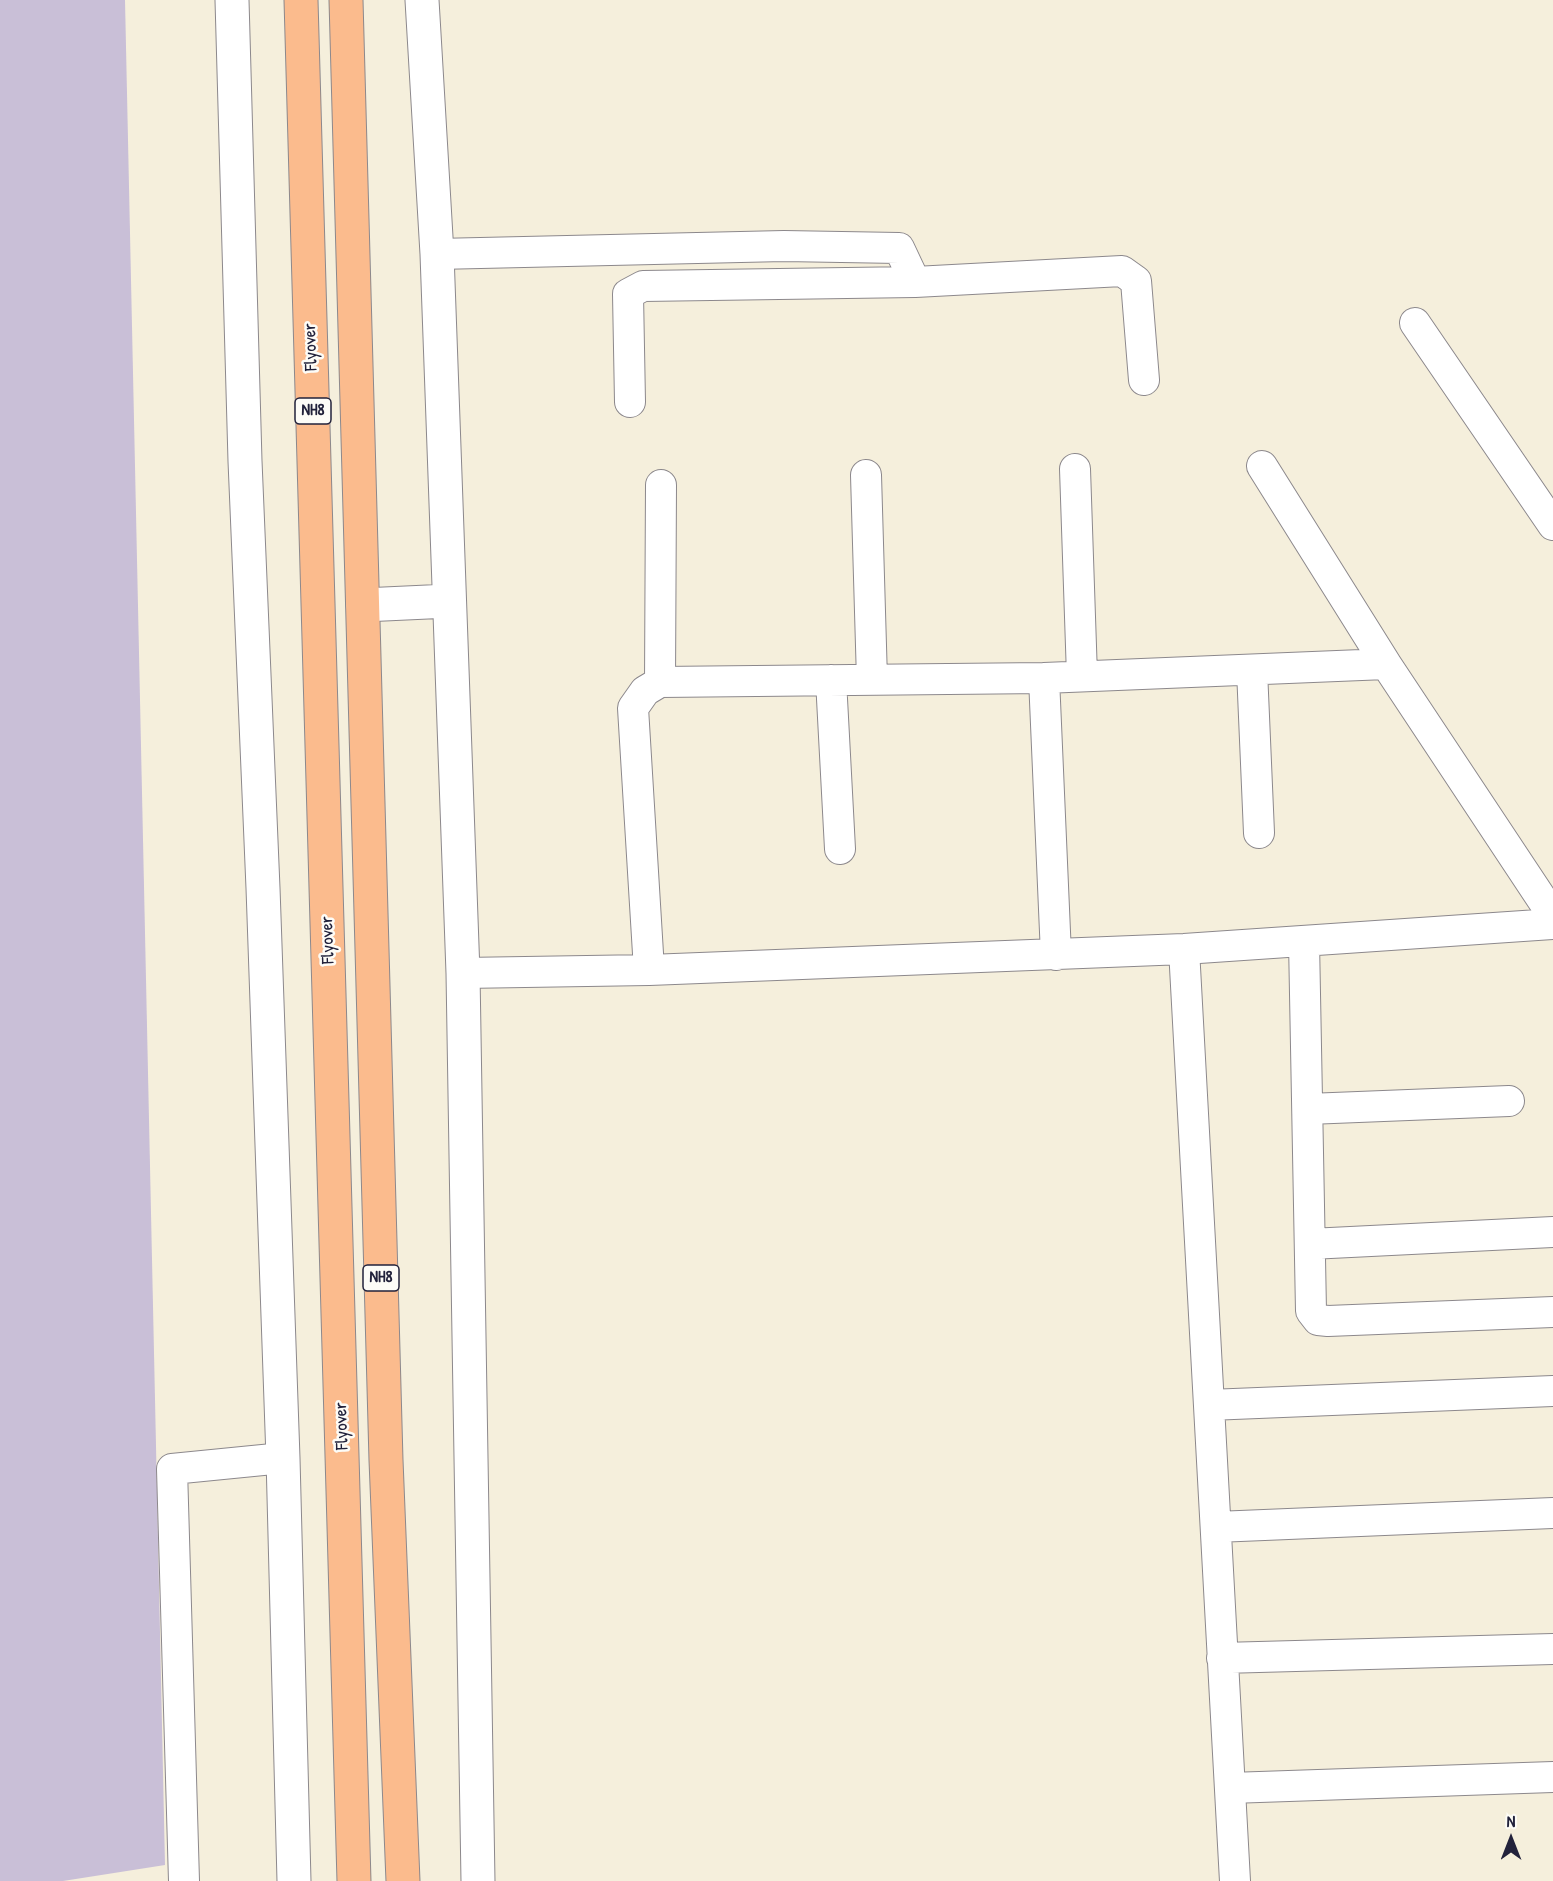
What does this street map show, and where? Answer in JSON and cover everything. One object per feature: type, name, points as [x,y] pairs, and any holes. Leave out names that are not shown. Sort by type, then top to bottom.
[{"type":"main road","name":"Flyover","points":[[301,0],[354,1881]]},
{"type":"main road","name":"NH8","points":[[346,0],[386,1460],[403,1881]]},
{"type":"street","points":[[238,0],[244,461],[263,888],[283,1458],[294,1881]]},
{"type":"street","points":[[422,0],[437,254],[463,972],[478,1881]]},
{"type":"street","points":[[437,254],[783,246],[899,248],[915,282]]},
{"type":"street","points":[[722,247],[724,285]]},
{"type":"street","points":[[630,402],[628,294],[643,286],[915,282],[1122,271],[1136,281],[1144,380]]},
{"type":"street","points":[[1415,322],[1553,525]]},
{"type":"street","points":[[1262,466],[1386,664],[1553,916]]},
{"type":"street","points":[[1075,469],[1082,676]]},
{"type":"street","points":[[866,475],[872,680]]},
{"type":"street","points":[[660,682],[661,485]]},
{"type":"street","points":[[363,605],[449,601]]},
{"type":"street","points":[[649,970],[633,708],[645,691],[660,682],[1044,678],[1386,664]]},
{"type":"street","points":[[1252,670],[1258,833]]},
{"type":"street","points":[[1044,678],[1056,955]]},
{"type":"street","points":[[831,680],[840,849]]},
{"type":"street","points":[[463,972],[649,970],[1056,955],[1184,949],[1553,924]]},
{"type":"street","points":[[1304,941],[1311,1311],[1318,1320],[1553,1312]]},
{"type":"street","points":[[1184,949],[1235,1881]]},
{"type":"street","points":[[1308,1109],[1509,1101]]},
{"type":"street","points":[[1310,1244],[1553,1232]]},
{"type":"street","points":[[1209,1405],[1553,1391]]},
{"type":"street","points":[[184,1881],[172,1469],[283,1458]]},
{"type":"street","points":[[1216,1527],[1553,1513]]},
{"type":"street","points":[[1222,1658],[1553,1649]]},
{"type":"street","points":[[1230,1788],[1553,1777]]},
{"type":"shaded area","points":[[0,0],[125,0],[165,1865],[63,1881],[0,1881]]}]
